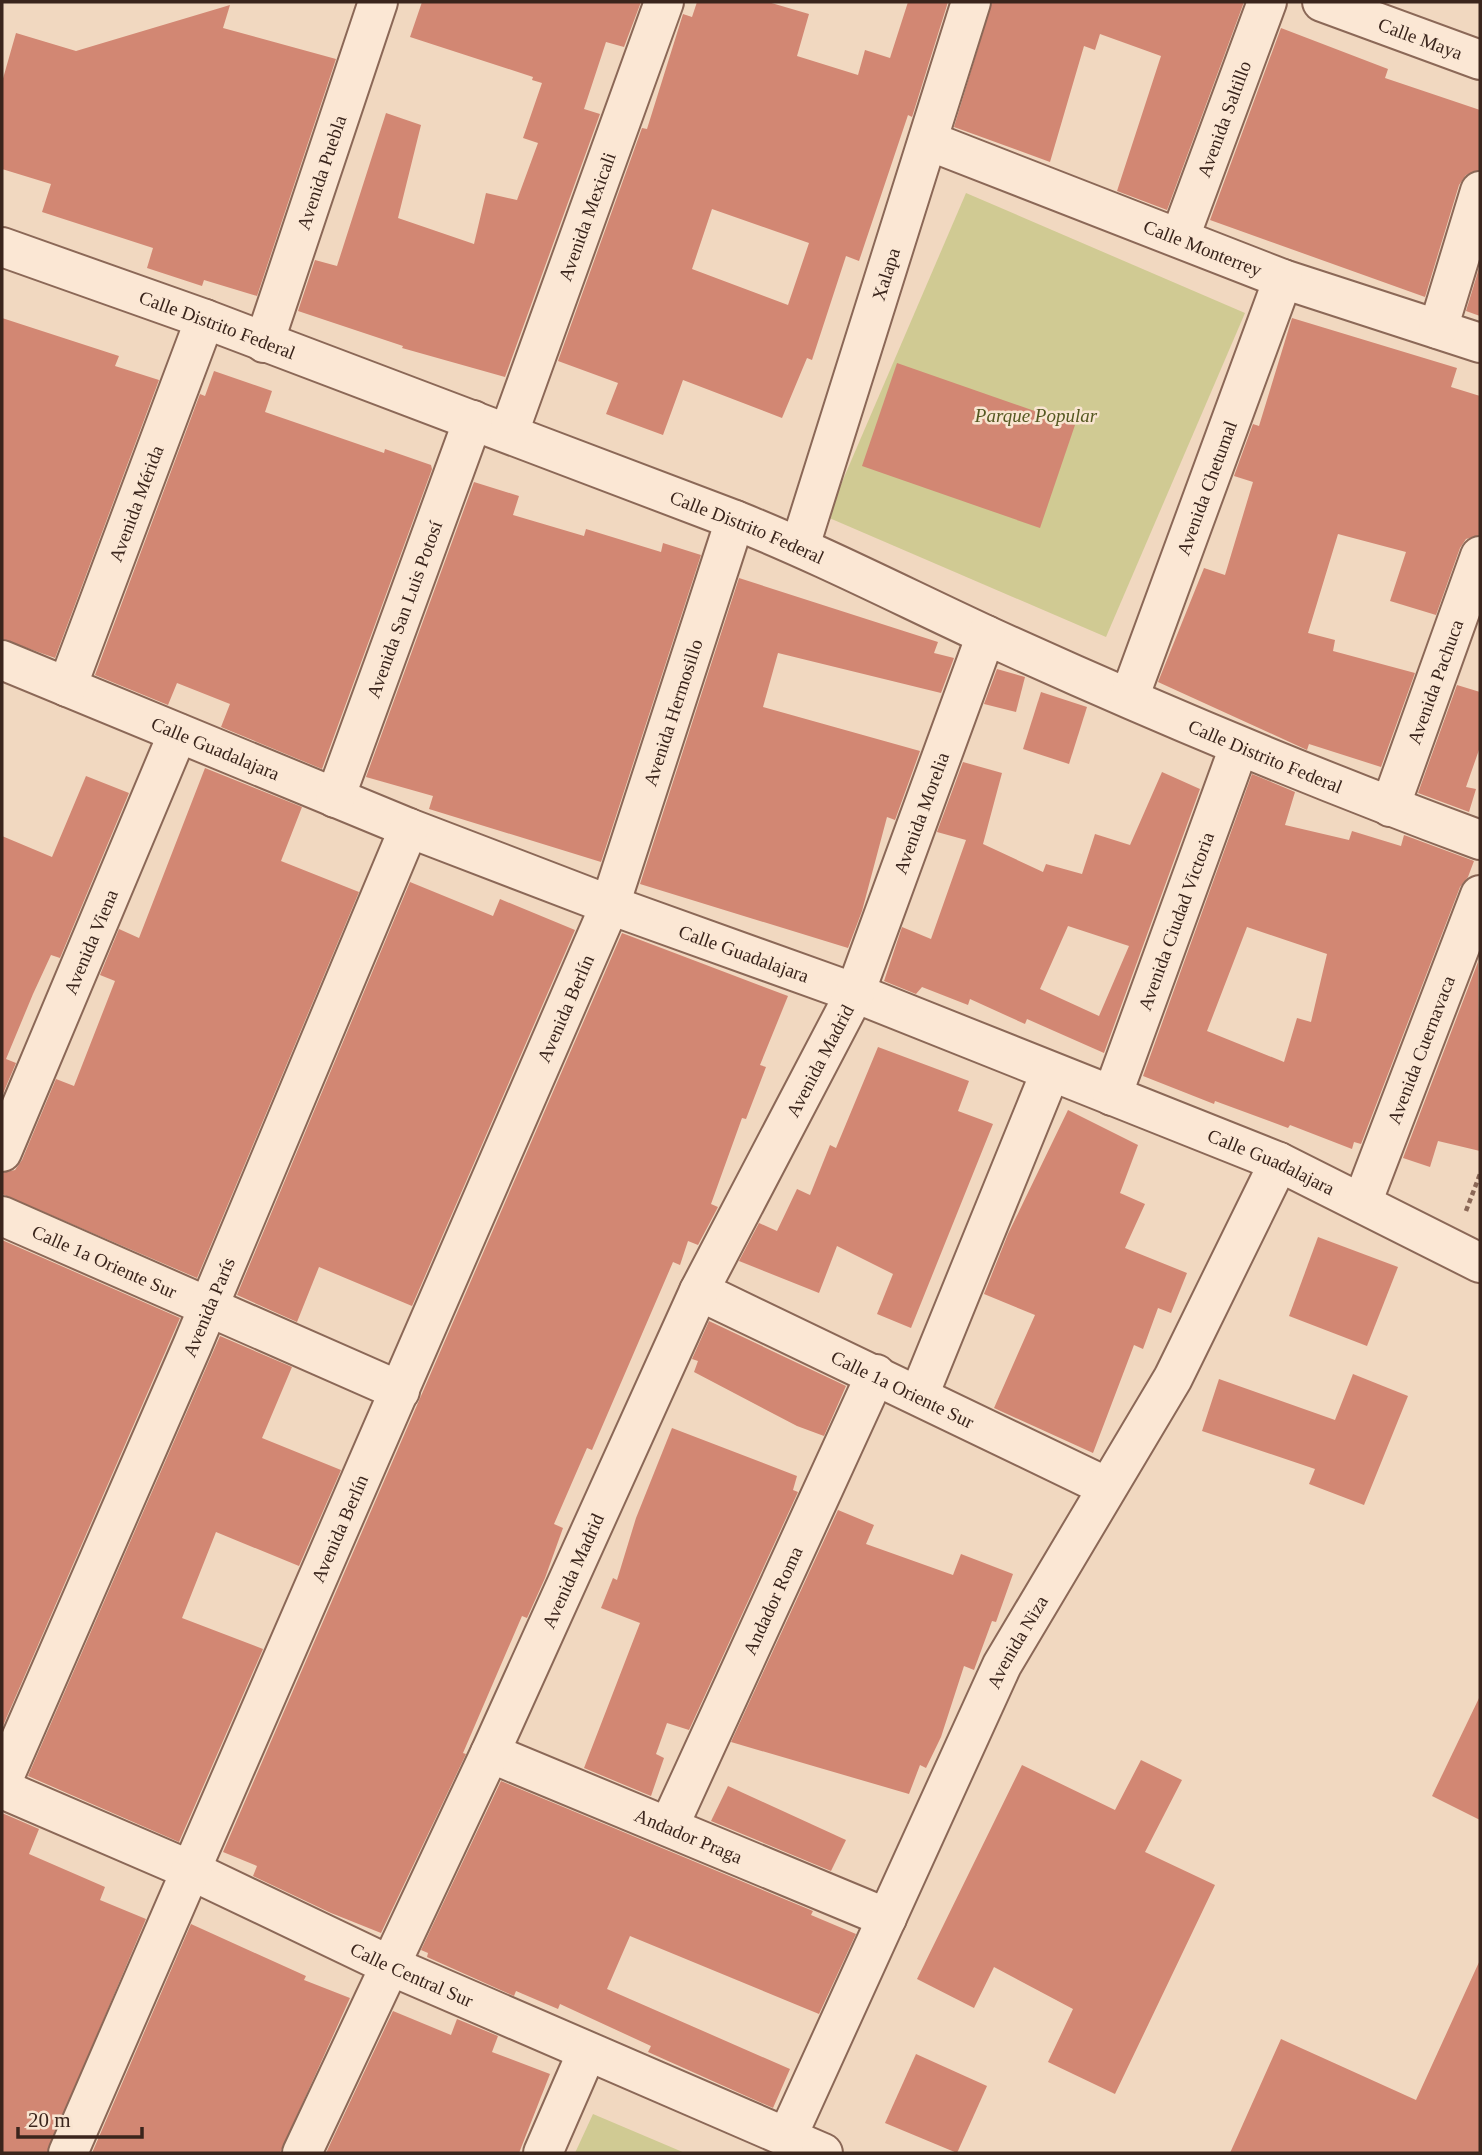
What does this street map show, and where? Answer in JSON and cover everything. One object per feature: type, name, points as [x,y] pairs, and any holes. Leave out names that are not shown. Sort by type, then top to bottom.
[{"type":"street","name":"Avenida Puebla","points":[[264,343],[378,2]]},
{"type":"street","name":"Avenida Mexicali","points":[[509,432],[664,2]]},
{"type":"street","name":"Xalapa","points":[[800,546],[971,2]]},
{"type":"street","name":"Avenida Saltillo","points":[[1181,237],[1267,2]]},
{"type":"street","name":"Calle Maya","points":[[1322,2],[1480,61]]},
{"type":"street","name":"Calle Monterrey","points":[[929,141],[1283,279],[1480,343]]},
{"type":"street","points":[[1438,330],[1480,191]]},
{"type":"street","name":"Calle Distrito Federal","points":[[2,247],[509,432],[800,546],[986,635],[1239,747],[1480,840]]},
{"type":"street","name":"Avenida Chetumal","points":[[1129,698],[1283,279]]},
{"type":"street","name":"Avenida Mérida","points":[[67,687],[205,319]]},
{"type":"street","name":"Avenida San Luis Potosí","points":[[335,798],[473,420]]},
{"type":"street","name":"Avenida Hermosillo","points":[[610,905],[735,520]]},
{"type":"street","name":"Avenida Pachuca","points":[[1390,807],[1480,556]]},
{"type":"street","name":"Avenida Morelia","points":[[855,993],[986,635]]},
{"type":"street","name":"Calle Guadalajara","points":[[2,660],[408,828],[610,905],[855,993],[1279,1162],[1480,1263]]},
{"type":"street","name":"Avenida Viena","points":[[2,1152],[178,733]]},
{"type":"street","name":"Avenida Ciudad Victoria","points":[[1112,1096],[1239,747]]},
{"type":"street","name":"Avenida París","points":[[2,1782],[192,1346],[206,1306],[408,828]]},
{"type":"street","name":"Avenida Cuernavaca","points":[[1362,1203],[1480,895]]},
{"type":"street","name":"Avenida Berlín","points":[[68,2153],[610,905]]},
{"type":"street","name":"Avenida Madrid","points":[[302,2153],[490,1753],[699,1292],[855,993]]},
{"type":"street","points":[[919,1395],[1051,1073]]},
{"type":"street","name":"Avenida Niza","points":[[787,2137],[1002,1665],[1173,1378],[1279,1162]]},
{"type":"street","name":"Calle 1a Oriente Sur","points":[[2,1216],[400,1391]]},
{"type":"street","name":"Calle 1a Oriente Sur","points":[[699,1292],[876,1374],[1107,1487]]},
{"type":"street","name":"Andador Roma","points":[[669,1826],[876,1374]]},
{"type":"street","name":"Andador Praga","points":[[490,1753],[887,1918]]},
{"type":"street","name":"Calle Central Sur","points":[[2,1789],[190,1870],[391,1966],[823,2153]]},
{"type":"street","points":[[543,2153],[587,2052]]},
{"type":"green space","name":"Parque Popular","points":[[966,193],[1245,313],[1106,637],[827,517]]},
{"type":"green space","points":[[593,2114],[685,2153],[575,2153]]},
{"type":"building","points":[[422,2],[641,2],[624,47],[606,42],[584,109],[600,114],[505,377],[402,348],[403,346],[298,311],[315,260],[337,266],[386,113],[421,125],[398,218],[474,244],[486,193],[517,200],[538,143],[523,138],[542,83],[532,80],[533,77],[410,37]]},
{"type":"building","points":[[697,2],[768,2],[809,14],[797,56],[858,75],[865,50],[890,58],[908,2],[948,2],[912,117],[908,115],[859,261],[846,256],[812,360],[807,358],[782,418],[683,380],[663,435],[606,414],[618,383],[558,361],[642,128],[647,129],[683,14],[692,17]],"holes":[[[712,209],[809,243],[788,305],[692,269]]]},
{"type":"building","points":[[992,2],[1244,2],[1167,210],[1117,191],[1161,56],[1100,34],[1095,50],[1084,46],[1050,162],[954,127]]},
{"type":"building","points":[[230,5],[223,28],[336,59],[257,296],[204,280],[202,286],[147,268],[153,248],[42,212],[51,184],[2,169],[2,82],[16,33],[76,51]]},
{"type":"building","points":[[1281,28],[1388,69],[1385,78],[1480,110],[1480,170],[1466,175],[1459,185],[1425,297],[1210,220]]},
{"type":"building","points":[[1480,265],[1480,316],[1466,311]]},
{"type":"building","points":[[2,318],[119,356],[115,366],[159,380],[55,658],[2,639]]},
{"type":"building","points":[[1292,318],[1457,368],[1451,387],[1480,396],[1480,535],[1466,539],[1460,548],[1436,615],[1390,601],[1406,552],[1338,534],[1308,633],[1335,640],[1333,651],[1415,673],[1381,767],[1309,744],[1307,750],[1158,682],[1204,568],[1225,575],[1253,482],[1234,476],[1253,424],[1259,426]]},
{"type":"building","points":[[897,363],[1075,425],[1040,528],[862,466]]},
{"type":"building","points":[[214,371],[272,391],[265,412],[384,453],[385,449],[431,465],[432,469],[322,769],[221,727],[230,704],[177,683],[168,705],[95,675],[200,394],[205,396]]},
{"type":"building","points":[[474,482],[519,496],[513,515],[584,536],[586,529],[661,552],[663,543],[701,555],[601,862],[429,809],[433,796],[366,777]]},
{"type":"building","points":[[739,578],[938,642],[934,653],[954,658],[941,693],[778,653],[763,707],[920,751],[895,820],[887,817],[862,911],[848,948],[640,884]]},
{"type":"building","points":[[997,669],[1025,677],[1016,712],[984,704]]},
{"type":"building","points":[[1457,685],[1480,692],[1480,747],[1466,787],[1476,789],[1469,812],[1418,793]]},
{"type":"building","points":[[1041,692],[1087,707],[1069,764],[1023,749]]},
{"type":"building","points":[[963,762],[1002,773],[983,844],[1043,872],[1046,864],[1082,874],[1095,834],[1130,845],[1162,772],[1200,789],[1104,1053],[1027,1019],[1025,1024],[970,999],[968,1005],[922,987],[916,994],[884,981],[902,927],[931,939],[966,840],[937,832]],"holes":[[[1068,926],[1129,946],[1099,1016],[1040,989]]]},
{"type":"building","points":[[205,768],[302,807],[281,861],[359,892],[197,1278],[2,1194],[2,1173],[15,1170],[22,1160],[56,1079],[74,1086],[115,981],[100,975],[119,929],[139,938]]},
{"type":"building","points":[[1252,774],[1295,792],[1285,825],[1349,840],[1352,831],[1401,846],[1404,835],[1474,861],[1468,877],[1460,887],[1361,1144],[1354,1142],[1352,1149],[1290,1125],[1288,1128],[1215,1101],[1214,1104],[1143,1076]],"holes":[[[1247,927],[1327,954],[1311,1022],[1297,1018],[1284,1062],[1207,1031]]]},
{"type":"building","points":[[86,776],[129,793],[60,958],[51,955],[33,994],[6,1059],[16,1063],[2,1096],[2,836],[52,857]]},
{"type":"building","points":[[410,882],[493,916],[500,899],[575,930],[412,1306],[319,1267],[297,1322],[237,1295]]},
{"type":"building","points":[[622,933],[788,996],[760,1065],[766,1067],[746,1119],[742,1118],[711,1204],[718,1207],[698,1245],[688,1241],[680,1265],[673,1262],[592,1450],[587,1448],[554,1524],[563,1528],[545,1578],[527,1618],[522,1616],[463,1753],[466,1754],[381,1933],[253,1876],[257,1866],[223,1852]]},
{"type":"building","points":[[1478,962],[1480,1151],[1438,1141],[1430,1167],[1403,1158]]},
{"type":"building","points":[[878,1047],[969,1081],[958,1111],[993,1124],[911,1328],[877,1314],[893,1274],[837,1246],[819,1293],[739,1261],[759,1223],[777,1231],[797,1189],[810,1195],[830,1145],[836,1148]]},
{"type":"building","points":[[1068,1110],[1138,1145],[1120,1193],[1145,1204],[1125,1248],[1187,1273],[1171,1313],[1158,1308],[1143,1349],[1134,1345],[1093,1453],[994,1408],[1035,1315],[984,1294],[1008,1234]]},
{"type":"building","points":[[1318,1237],[1398,1267],[1367,1346],[1289,1316]]},
{"type":"building","points":[[2,1240],[180,1318],[2,1728]]},
{"type":"building","points":[[709,1321],[846,1386],[824,1436],[797,1426],[694,1372],[698,1361],[692,1359]]},
{"type":"building","points":[[220,1336],[292,1367],[262,1438],[341,1470],[299,1566],[216,1532],[182,1618],[263,1649],[179,1842],[28,1776]]},
{"type":"building","points":[[1353,1374],[1408,1396],[1364,1505],[1309,1484],[1315,1469],[1202,1431],[1219,1379],[1335,1420]]},
{"type":"building","points":[[672,1428],[797,1476],[793,1490],[798,1492],[689,1730],[667,1723],[656,1754],[664,1758],[651,1796],[584,1768],[640,1623],[601,1608],[613,1578],[617,1580],[636,1518]]},
{"type":"building","points":[[838,1510],[874,1525],[866,1544],[953,1575],[961,1554],[1013,1574],[996,1622],[992,1621],[974,1670],[964,1666],[941,1737],[926,1768],[920,1765],[909,1794],[731,1742]]},
{"type":"building","points":[[1480,1696],[1480,1820],[1432,1796]]},
{"type":"building","points":[[1141,1760],[1182,1780],[1145,1852],[1215,1885],[1115,2094],[1048,2062],[1073,2009],[994,1967],[974,2008],[917,1979],[1022,1765],[1115,1810]]},
{"type":"building","points":[[501,1781],[813,1911],[811,1915],[856,1934],[819,2014],[630,1936],[607,1989],[790,2069],[773,2108],[648,2052],[651,2046],[560,2004],[558,2009],[516,1991],[514,1996],[427,1957],[428,1953],[421,1950]]},
{"type":"building","points":[[728,1786],[846,1840],[831,1871],[711,1821]]},
{"type":"building","points":[[2,1813],[39,1829],[29,1854],[105,1887],[100,1900],[146,1919],[47,2153],[2,2153]]},
{"type":"building","points":[[191,1924],[306,1976],[304,1980],[350,1998],[280,2153],[92,2153]]},
{"type":"building","points":[[1480,1960],[1480,2153],[1230,2153],[1281,2039],[1416,2100]]},
{"type":"building","points":[[393,2011],[451,2035],[457,2019],[498,2036],[492,2052],[550,2074],[519,2153],[326,2153]]},
{"type":"building","points":[[916,2054],[987,2086],[957,2153],[885,2123]]}]
